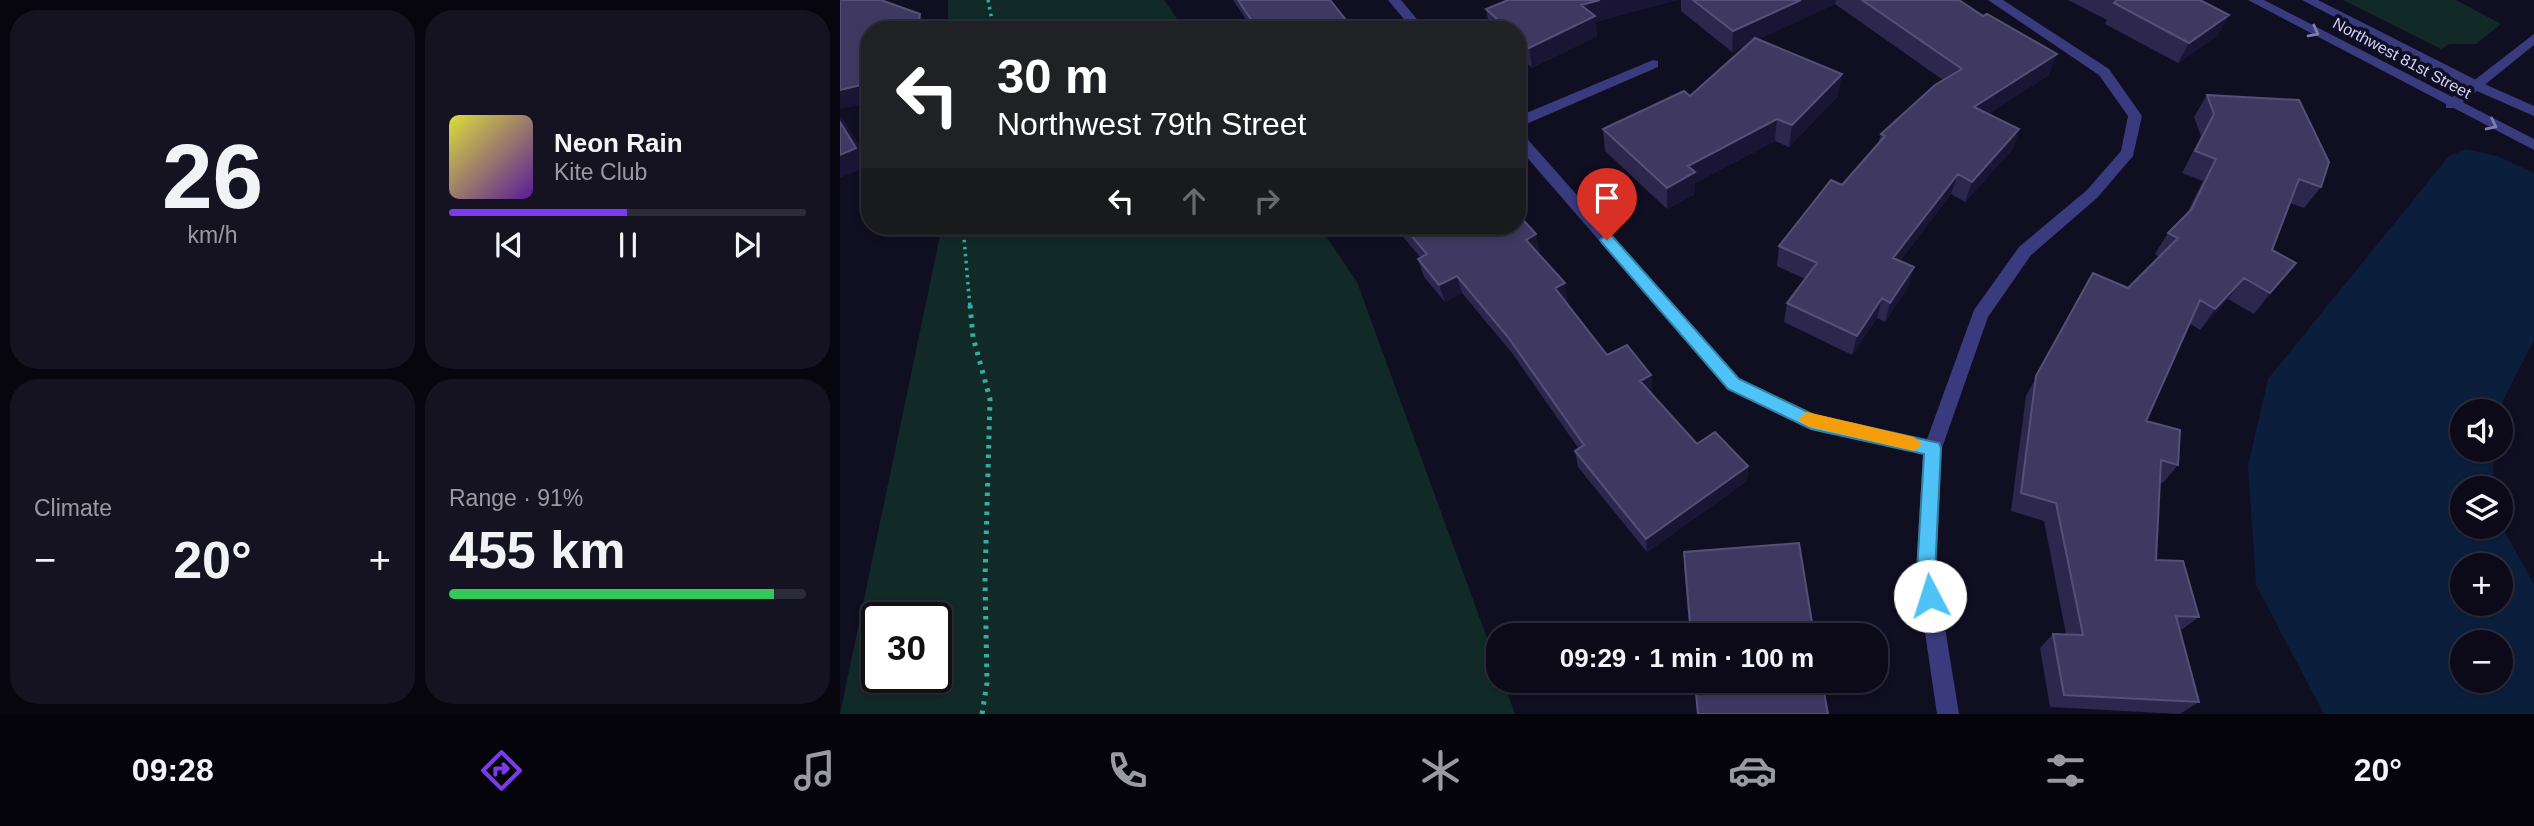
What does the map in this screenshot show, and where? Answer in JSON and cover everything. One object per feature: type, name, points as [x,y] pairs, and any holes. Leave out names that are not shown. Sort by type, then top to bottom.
[{"type":"street","points":[[1394,0],[1412,21]]},
{"type":"street","points":[[1948,714],[1926,572],[1933,448],[1980,315],[2025,251],[2092,194],[2128,152],[2136,116],[2104,72],[1994,0]]},
{"type":"street","name":"Northwest 81st Street","points":[[2254,0],[2534,145]]},
{"type":"street","name":"Northwest 81st Street","points":[[2308,0],[2476,85],[2534,111]]},
{"type":"street","points":[[2451,104],[2534,38]]},
{"type":"street","points":[[1526,119],[1653,64]]},
{"type":"street","points":[[1526,146],[1734,384],[1811,421],[1933,448]]},
{"type":"path","points":[[988,0],[992,21]]},
{"type":"path","points":[[964,235],[973,337],[990,399],[985,579],[987,682],[982,714]]},
{"type":"green space","points":[[948,0],[1164,0],[1179,21],[948,21]]},
{"type":"green space","points":[[2343,0],[2456,0],[2501,24],[2476,44],[2450,44],[2441,49]]},
{"type":"green space","points":[[940,235],[1325,235],[1357,282],[1486,635],[1486,693],[1507,693],[1515,714],[840,714],[861,614],[861,693],[952,693],[952,602],[863,602]]},
{"type":"water","points":[[2466,149],[2497,156],[2534,173],[2534,340],[2504,399],[2450,399],[2450,462],[2494,462],[2493,476],[2450,476],[2450,539],[2509,539],[2534,584],[2534,714],[2324,714],[2256,585],[2248,466],[2268,379],[2449,156]]},
{"type":"building","points":[[840,0],[881,0],[920,14],[919,21],[861,21],[861,85],[840,90]]},
{"type":"building","points":[[1238,0],[1330,0],[1347,21],[1252,21]]},
{"type":"building","points":[[1508,0],[1600,0],[1581,5],[1595,16],[1529,48],[1526,45],[1526,21],[1499,21],[1486,9]]},
{"type":"building","points":[[1693,0],[1801,0],[1733,31]]},
{"type":"building","points":[[1862,0],[1959,0],[1983,16],[1987,14],[2057,54],[1974,107],[2019,129],[1972,182],[1958,174],[1893,258],[1914,267],[1890,303],[1882,298],[1857,336],[1787,303],[1817,263],[1779,246],[1831,180],[1842,185],[1885,136],[1881,134],[1935,85],[1962,69]]},
{"type":"building","points":[[2117,0],[2200,0],[2229,15],[2189,43],[2114,3]]},
{"type":"building","points":[[1755,38],[1842,74],[1792,125],[1777,119],[1688,166],[1695,172],[1667,188],[1603,129],[1684,91],[1690,96]]},
{"type":"building","points":[[2207,95],[2299,100],[2329,162],[2321,187],[2299,179],[2272,250],[2296,263],[2270,293],[2244,278],[2215,309],[2200,300],[2146,421],[2180,430],[2178,465],[2161,460],[2156,560],[2183,561],[2199,617],[2176,616],[2199,702],[2064,695],[2053,634],[2083,635],[2056,503],[2021,493],[2036,376],[2093,273],[2128,288],[2178,238],[2168,233],[2191,210],[2216,159],[2195,151],[2214,114]]},
{"type":"building","points":[[840,122],[856,148],[840,155]]},
{"type":"building","points":[[1526,223],[1536,234],[1526,240],[1565,283],[1555,288],[1607,355],[1627,345],[1651,375],[1640,381],[1697,444],[1715,432],[1748,466],[1646,539],[1575,451],[1584,445],[1508,337],[1457,276],[1439,285],[1418,259],[1427,254],[1411,235],[1526,235]]},
{"type":"building","points":[[1799,543],[1812,623],[1690,623],[1684,552]]},
{"type":"building","points":[[1696,693],[1824,693],[1828,714],[1698,714]]},
{"type":"slow traffic","points":[[1807,419],[1914,444]]},
{"type":"route","points":[[1607,240],[1734,384],[1811,421],[1933,448],[1926,572],[1930,596]]}]
